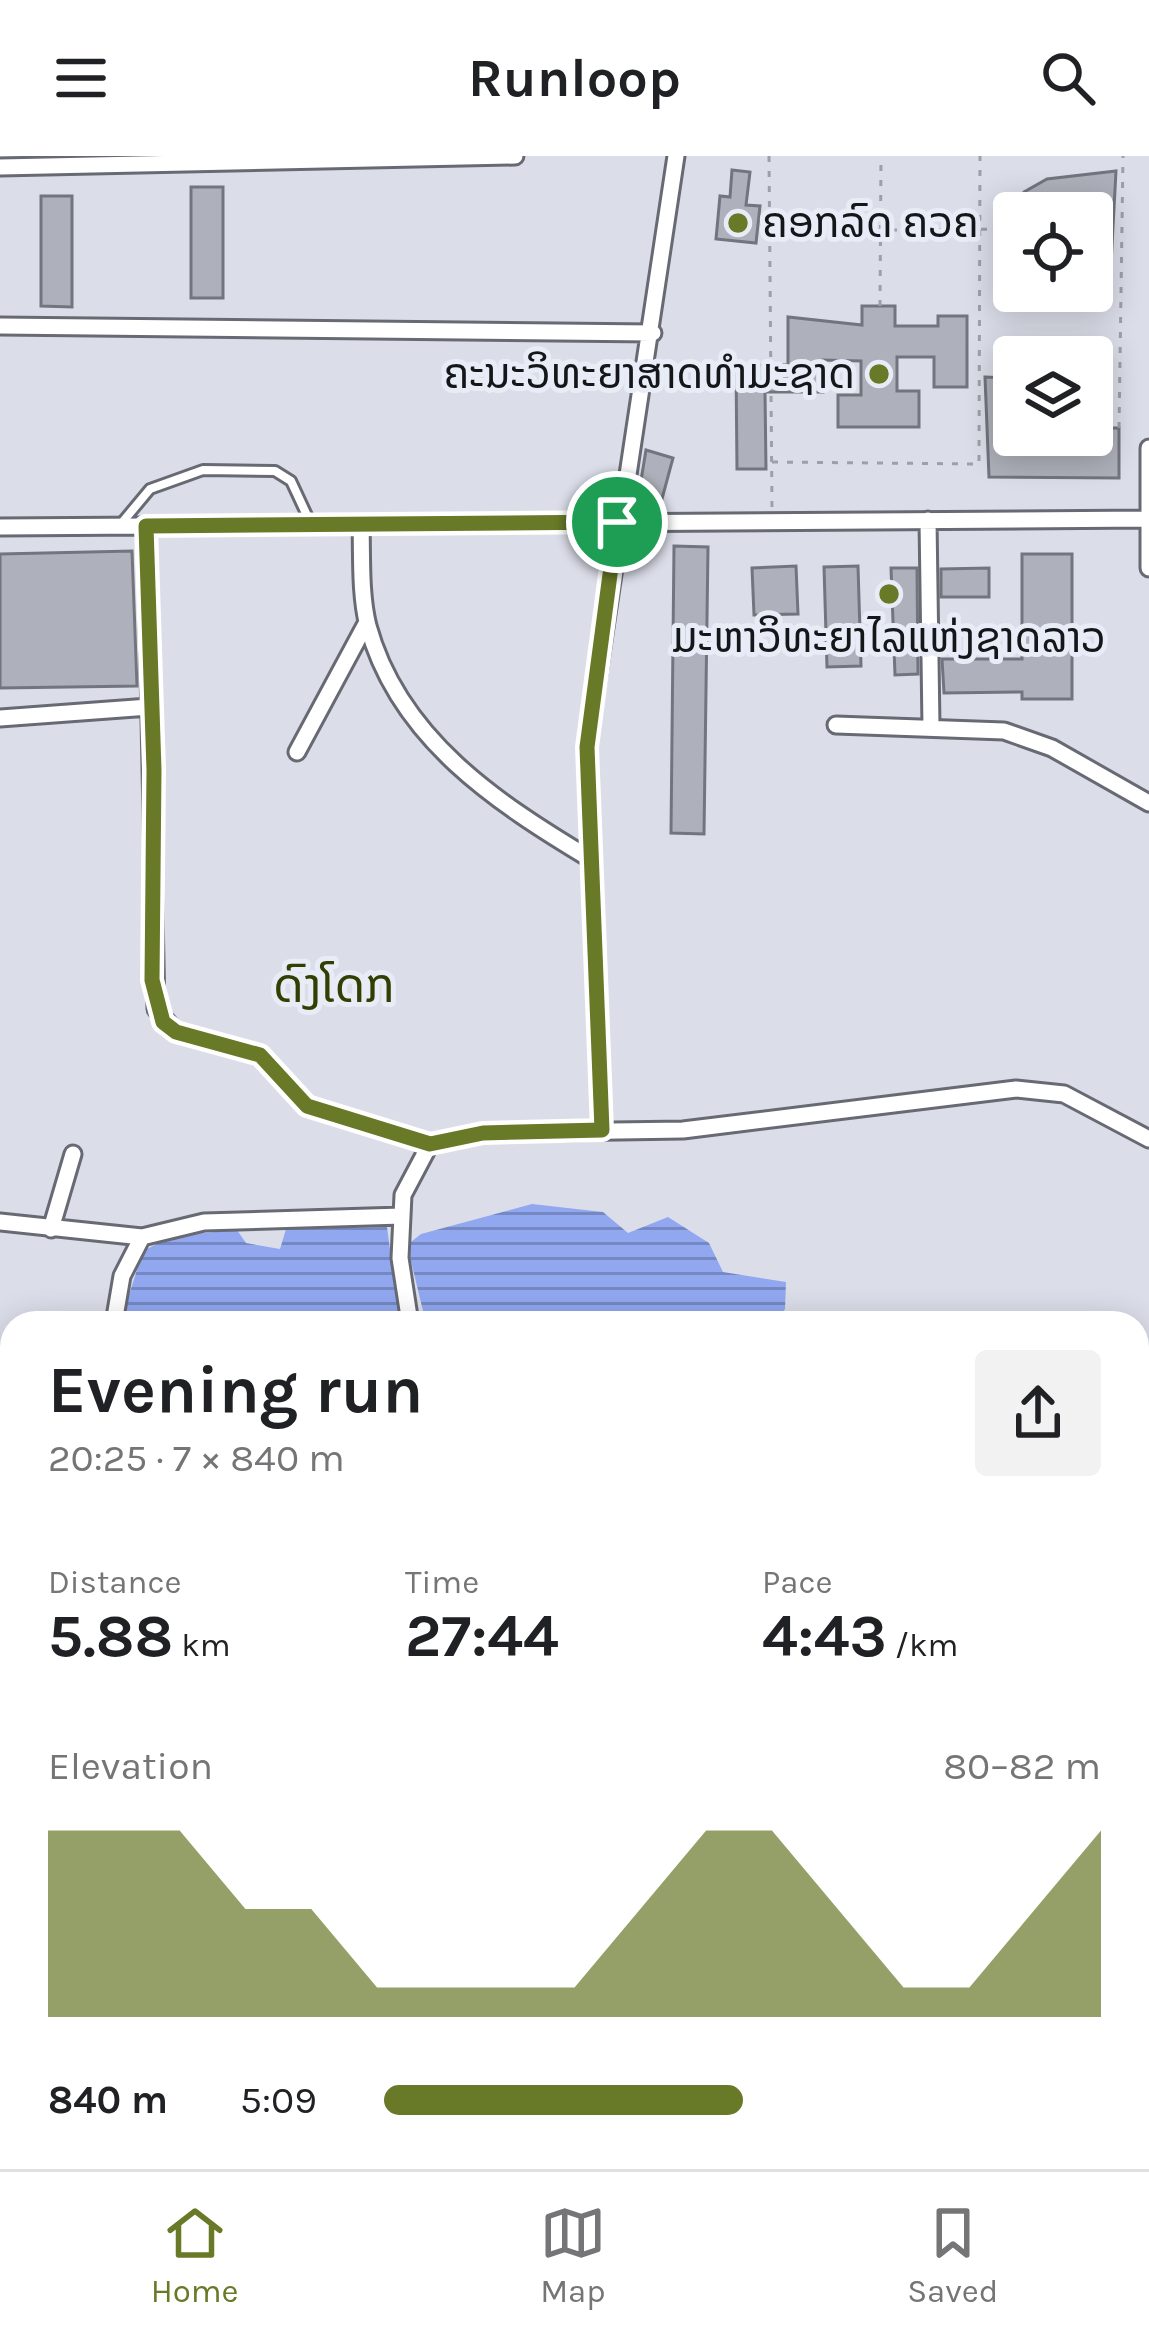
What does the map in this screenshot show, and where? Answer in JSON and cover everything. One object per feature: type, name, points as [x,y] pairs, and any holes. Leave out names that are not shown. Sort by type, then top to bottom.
[{"type":"street","points":[[0,167],[515,156]]},
{"type":"street","points":[[602,1130],[587,747],[617,522],[652,333],[676,156]]},
{"type":"street","points":[[0,326],[652,333]]},
{"type":"street","points":[[1149,448],[1149,568]]},
{"type":"street","points":[[0,527],[1149,519]]},
{"type":"street","points":[[928,520],[931,727]]},
{"type":"street","points":[[361,524],[367,622],[389,680],[424,737],[520,817],[592,860]]},
{"type":"street","points":[[146,526],[152,980],[163,1022],[176,1032],[260,1055],[307,1106],[430,1144],[483,1133],[683,1130],[1016,1089],[1064,1094],[1149,1138]]},
{"type":"street","points":[[297,752],[367,622]]},
{"type":"street","points":[[0,718],[149,707]]},
{"type":"street","points":[[836,725],[1004,731],[1052,748],[1149,803]]},
{"type":"street","points":[[408,1311],[400,1258],[403,1195],[430,1144]]},
{"type":"street","points":[[51,1229],[73,1154]]},
{"type":"street","points":[[0,1222],[142,1237],[204,1222],[402,1216]]},
{"type":"street","points":[[116,1311],[122,1276],[142,1237]]},
{"type":"lane","points":[[119,526],[150,489],[203,470],[275,471],[291,481],[311,524]]},
{"type":"path","points":[[769,156],[772,521]]},
{"type":"path","points":[[880,306],[881,156]]},
{"type":"path","points":[[772,463],[979,464],[980,156]]},
{"type":"path","points":[[1119,428],[1123,156]]},
{"type":"path","points":[[769,231],[993,230]]},
{"type":"water","points":[[532,1204],[603,1212],[628,1233],[668,1217],[709,1243],[723,1272],[786,1282],[785,1309],[423,1311],[407,1245],[421,1234]]},
{"type":"water","points":[[387,1227],[398,1311],[124,1311],[143,1251],[172,1236],[237,1230],[246,1243],[280,1249],[286,1229]]},
{"type":"building","name":"ຄອກລົດ ຄວຄ","points":[[732,170],[750,172],[746,205],[760,206],[756,243],[716,239],[720,196],[730,197]]},
{"type":"building","points":[[1116,171],[1113,227],[1113,192],[1024,192],[1047,179]]},
{"type":"building","points":[[191,187],[223,187],[223,298],[191,298]]},
{"type":"building","points":[[41,196],[72,196],[72,307],[41,306]]},
{"type":"building","name":"ຄະນະວິທະຍາສາດທຳມະຊາດ","points":[[862,306],[895,306],[895,326],[938,326],[938,316],[967,316],[967,387],[934,387],[934,357],[897,357],[897,391],[919,391],[919,427],[838,427],[838,395],[861,395],[861,361],[823,360],[823,392],[765,392],[766,469],[737,469],[736,365],[788,365],[788,317],[862,325]]},
{"type":"building","points":[[985,377],[993,377],[993,456],[1113,456],[1113,428],[1119,428],[1119,478],[989,477]]},
{"type":"building","points":[[646,450],[673,458],[659,510],[636,511]]},
{"type":"building","points":[[674,546],[708,547],[704,834],[671,833]]},
{"type":"building","points":[[132,551],[137,686],[0,688],[0,554]]},
{"type":"building","points":[[1022,554],[1072,554],[1072,699],[1022,699],[1022,692],[944,693],[942,659],[1022,659]]},
{"type":"building","points":[[796,566],[798,614],[754,615],[752,568]]},
{"type":"building","points":[[858,566],[861,666],[827,667],[824,567]]},
{"type":"building","points":[[891,568],[917,568],[918,674],[895,675]]},
{"type":"building","points":[[989,568],[989,597],[941,597],[941,569]]},
{"type":"place","name":"ຄອກລົດ ຄວຄ","points":[[738,223]]},
{"type":"place","name":"ຄະນະວິທະຍາສາດທຳມະຊາດ","points":[[879,374]]},
{"type":"place","name":"ມະຫາວິທະຍາໄລແຫ່ງຊາດລາວ","points":[[889,594]]},
{"type":"district","name":"ດົງໂດກ","points":[[334,986]]},
{"type":"route","points":[[617,522],[587,747],[602,1130],[483,1133],[430,1144],[307,1106],[260,1055],[176,1032],[163,1022],[152,980],[154,770],[146,526],[617,522]]}]
